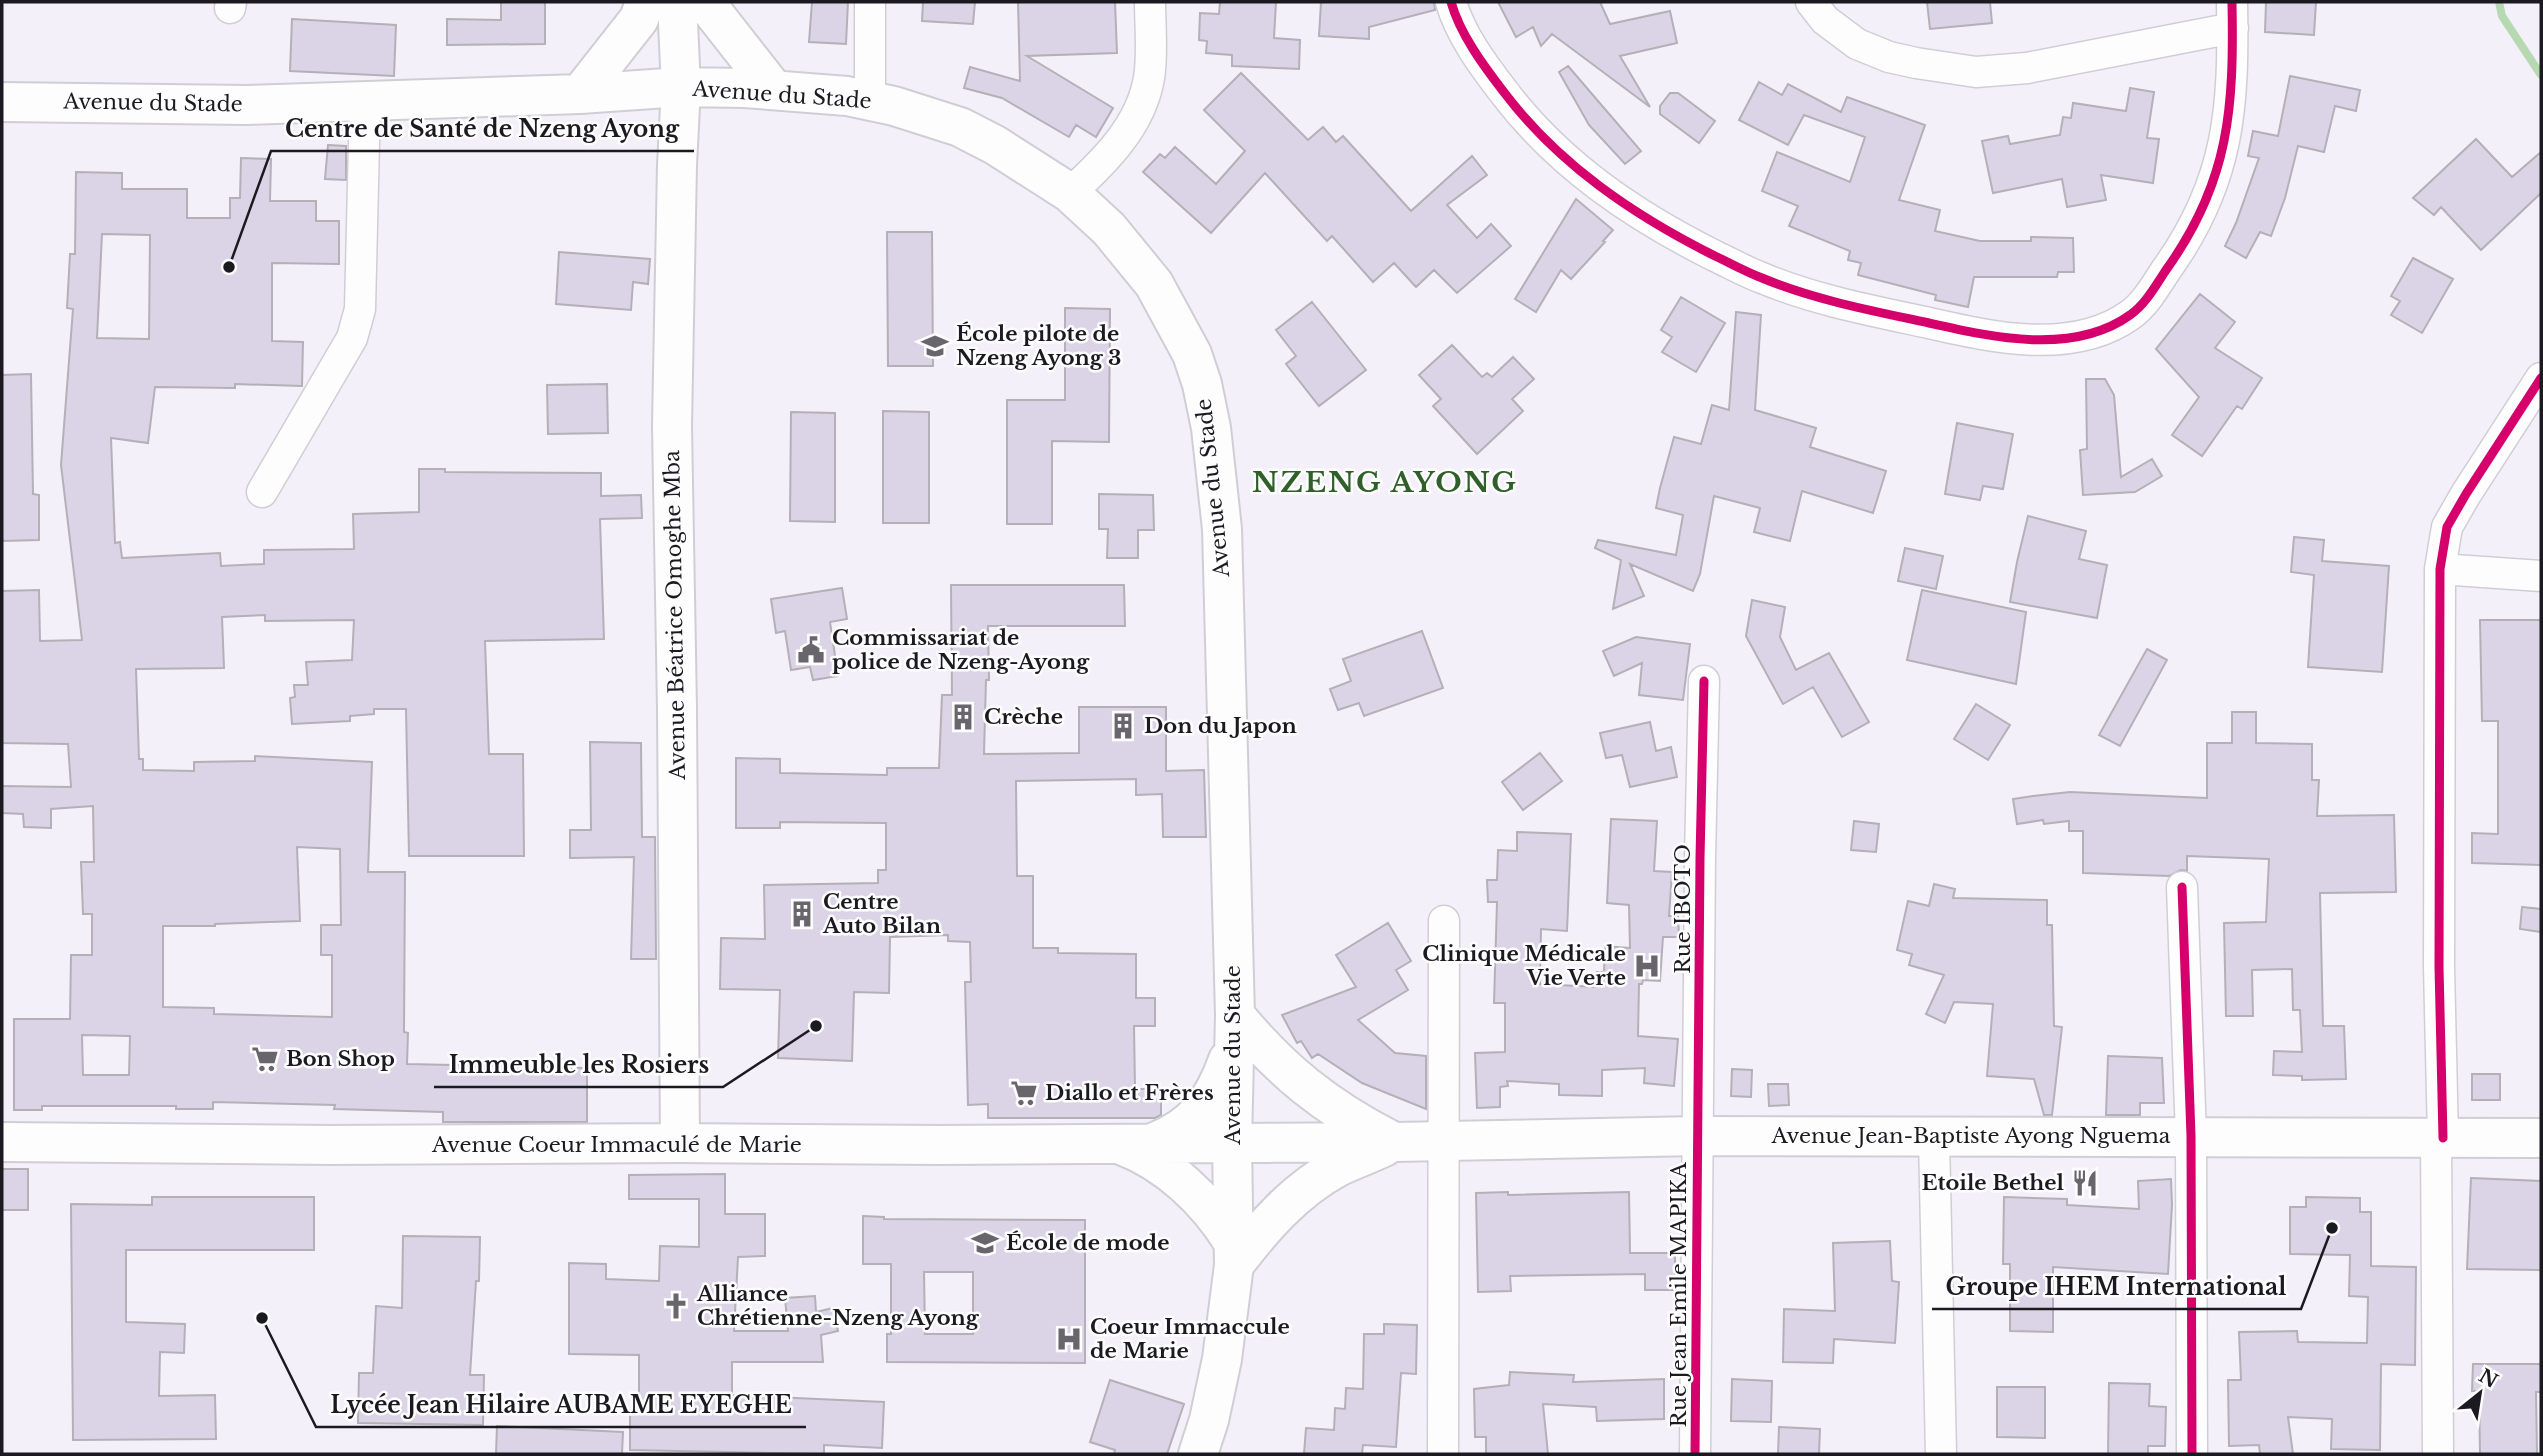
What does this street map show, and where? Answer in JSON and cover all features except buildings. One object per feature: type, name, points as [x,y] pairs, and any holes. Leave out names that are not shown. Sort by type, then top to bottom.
[{"type":"main road","points":[[580,94],[639,19],[645,2]]},
{"type":"main road","name":"Avenue Béatrice Omoghe Mba","points":[[677,2],[681,87],[672,426],[680,1143]]},
{"type":"main road","points":[[677,165],[697,120],[714,104],[759,89],[705,2]]},
{"type":"main road","name":"Avenue du Stade","points":[[2,102],[246,105],[580,94],[681,87],[759,89],[870,100],[960,127],[995,145],[1070,193],[1109,229],[1154,284],[1192,354],[1207,406],[1222,529],[1234,1029],[1233,1254],[1222,1359],[1209,1420],[1198,1454]]},
{"type":"main road","points":[[580,94],[628,99],[646,112],[666,138],[677,165]]},
{"type":"main road","points":[[1153,1143],[1190,1124],[1203,1109],[1226,1066],[1234,1029],[1306,1088],[1351,1120],[1395,1142]]},
{"type":"main road","name":"Avenue Jean-Baptiste Ayong Nguema","points":[[1444,1141],[1698,1136],[2541,1138]]},
{"type":"main road","points":[[1232,1143],[1444,1141]]},
{"type":"main road","name":"Avenue Coeur Immaculé de Marie","points":[[2,1142],[449,1145],[1232,1143]]},
{"type":"main road","points":[[1115,1143],[1153,1161],[1212,1211],[1233,1254],[1315,1182],[1338,1168],[1395,1142]]},
{"type":"street","points":[[870,2],[870,100]]},
{"type":"street","points":[[1070,193],[1102,163],[1138,112],[1149,78],[1150,2]]},
{"type":"street","points":[[1451,2],[1477,54],[1514,106],[1564,159],[1671,234],[1760,278],[1822,297],[1962,331],[2010,338],[2048,340],[2084,335],[2110,326],[2132,314],[2174,260],[2208,197],[2222,156],[2230,117],[2232,15],[2027,68],[1976,72],[1889,57],[1857,44],[1825,19],[1811,2]]},
{"type":"street","points":[[262,492],[352,338],[360,309],[365,101]]},
{"type":"street","points":[[2438,1454],[2440,569],[2447,527],[2541,378]]},
{"type":"street","points":[[2440,569],[2541,576]]},
{"type":"street","name":"Rue IBOTO","points":[[1698,1136],[1704,681]]},
{"type":"street","points":[[2182,887],[2191,1136],[2192,1454]]},
{"type":"street","points":[[1443,1454],[1444,921]]},
{"type":"street","name":"Rue Jean Emile MAPIKA","points":[[1695,1454],[1698,1136]]},
{"type":"street","points":[[1934,1138],[1941,1454]]},
{"type":"waterway","points":[[2499,2],[2502,16],[2541,75]]},
{"type":"cycle path","points":[[1451,2],[1460,26],[1495,81],[1548,142],[1599,186],[1655,223],[1744,270],[1803,293],[1953,328],[2031,340],[2083,336],[2108,328],[2130,315],[2150,294],[2187,237],[2204,205],[2224,142],[2232,76],[2232,2]]},
{"type":"cycle path","points":[[2443,1138],[2439,967],[2440,569],[2447,527],[2541,378]]},
{"type":"cycle path","points":[[1695,1454],[1704,681]]},
{"type":"cycle path","points":[[2182,887],[2191,1136],[2192,1454]]},
{"type":"place","name":"Centre de Santé de Nzeng Ayong","points":[[229,267]]},
{"type":"place","name":"École pilote de Nzeng Ayong 3","points":[[935,346]]},
{"type":"place","name":"Commissariat de police de Nzeng-Ayong","points":[[811,650]]},
{"type":"place","name":"Crèche","points":[[963,717]]},
{"type":"place","name":"Don du Japon","points":[[1123,726]]},
{"type":"place","name":"Centre Auto Bilan","points":[[802,914]]},
{"type":"place","name":"Clinique Médicale Vie Verte","points":[[1647,966]]},
{"type":"place","name":"Immeuble les Rosiers","points":[[816,1026]]},
{"type":"place","name":"Bon Shop","points":[[265,1059]]},
{"type":"place","name":"Diallo et Frères","points":[[1024,1093]]},
{"type":"place","name":"Etoile Bethel","points":[[2085,1183]]},
{"type":"place","name":"Groupe IHEM International","points":[[2332,1228]]},
{"type":"place","name":"École de mode","points":[[985,1243]]},
{"type":"place","name":"Alliance Chrétienne-Nzeng Ayong","points":[[676,1306]]},
{"type":"place","name":"Lycée Jean Hilaire AUBAME EYEGHE","points":[[262,1318]]},
{"type":"place","name":"Coeur Immaccule de Marie","points":[[1069,1339]]},
{"type":"district","name":"NZENG AYONG","points":[[1385,482]]}]
